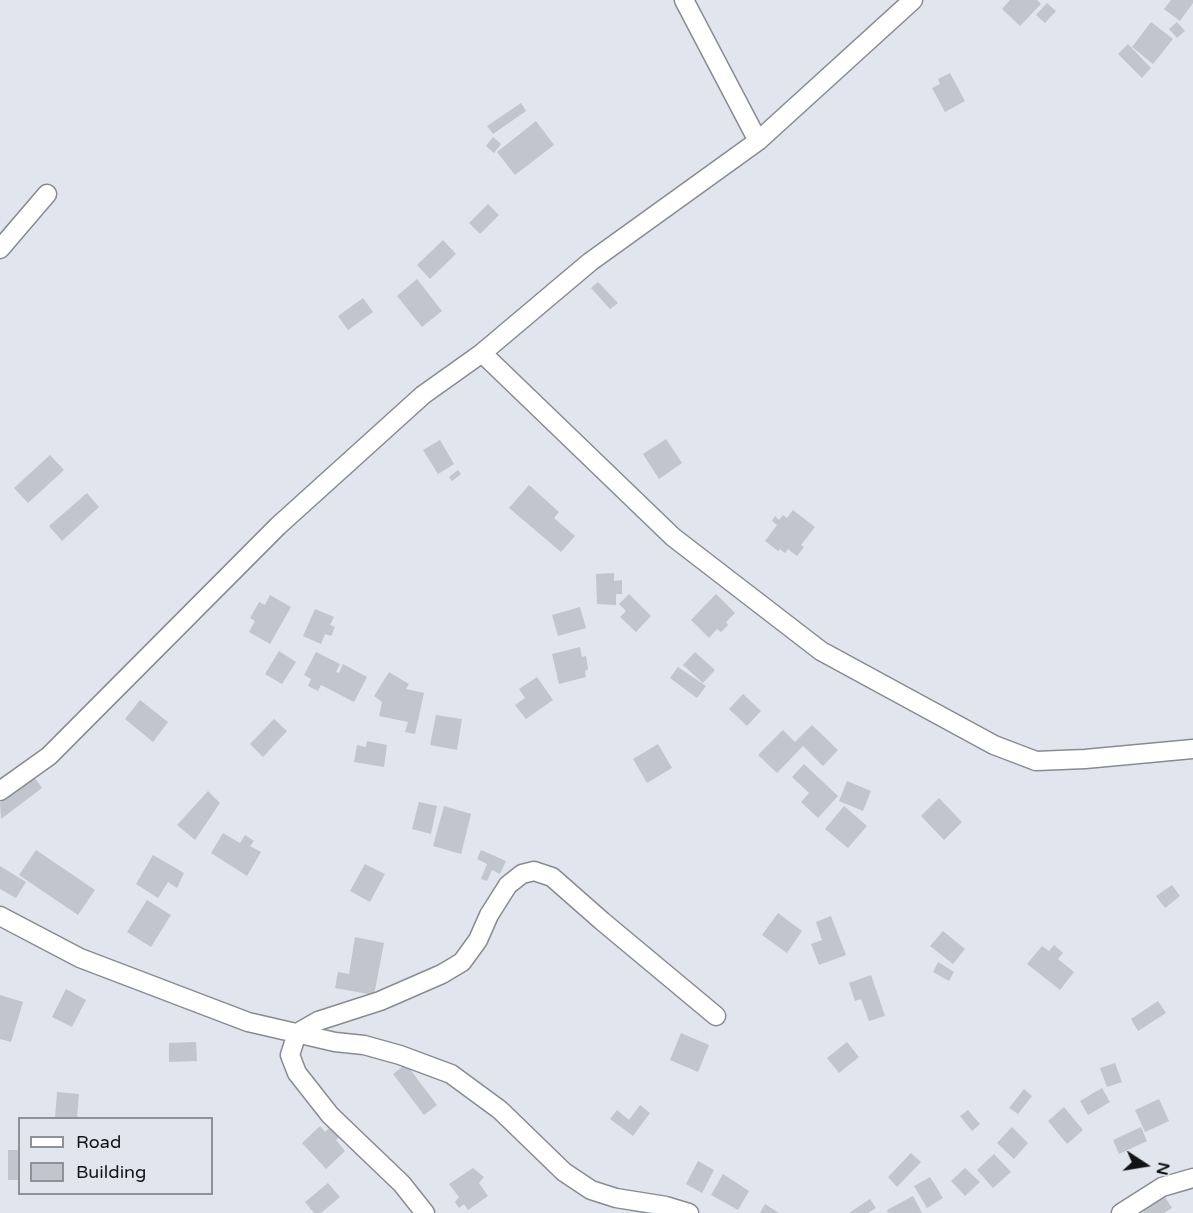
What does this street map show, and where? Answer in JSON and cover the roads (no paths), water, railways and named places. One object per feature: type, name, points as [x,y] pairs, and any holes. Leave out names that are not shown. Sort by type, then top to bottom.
[{"type":"street","points":[[684,0],[758,141]]},
{"type":"street","points":[[0,791],[49,756],[278,526],[423,395],[482,353],[590,262],[758,141],[913,0]]},
{"type":"street","points":[[0,249],[46,194]]},
{"type":"street","points":[[482,353],[672,537],[821,651],[994,745],[1036,761],[1193,749]]},
{"type":"street","points":[[425,1213],[402,1184],[330,1115],[297,1073],[290,1055],[297,1033],[318,1022],[380,1000],[442,974],[462,962],[478,940],[489,915],[508,885],[522,874],[534,871],[552,877],[716,1016]]},
{"type":"street","points":[[0,916],[80,958],[248,1022],[336,1042],[364,1045],[400,1055],[451,1074],[500,1110],[564,1172],[591,1190],[616,1198],[666,1206],[689,1213]]},
{"type":"street","points":[[1121,1213],[1162,1187],[1193,1178]]}]
